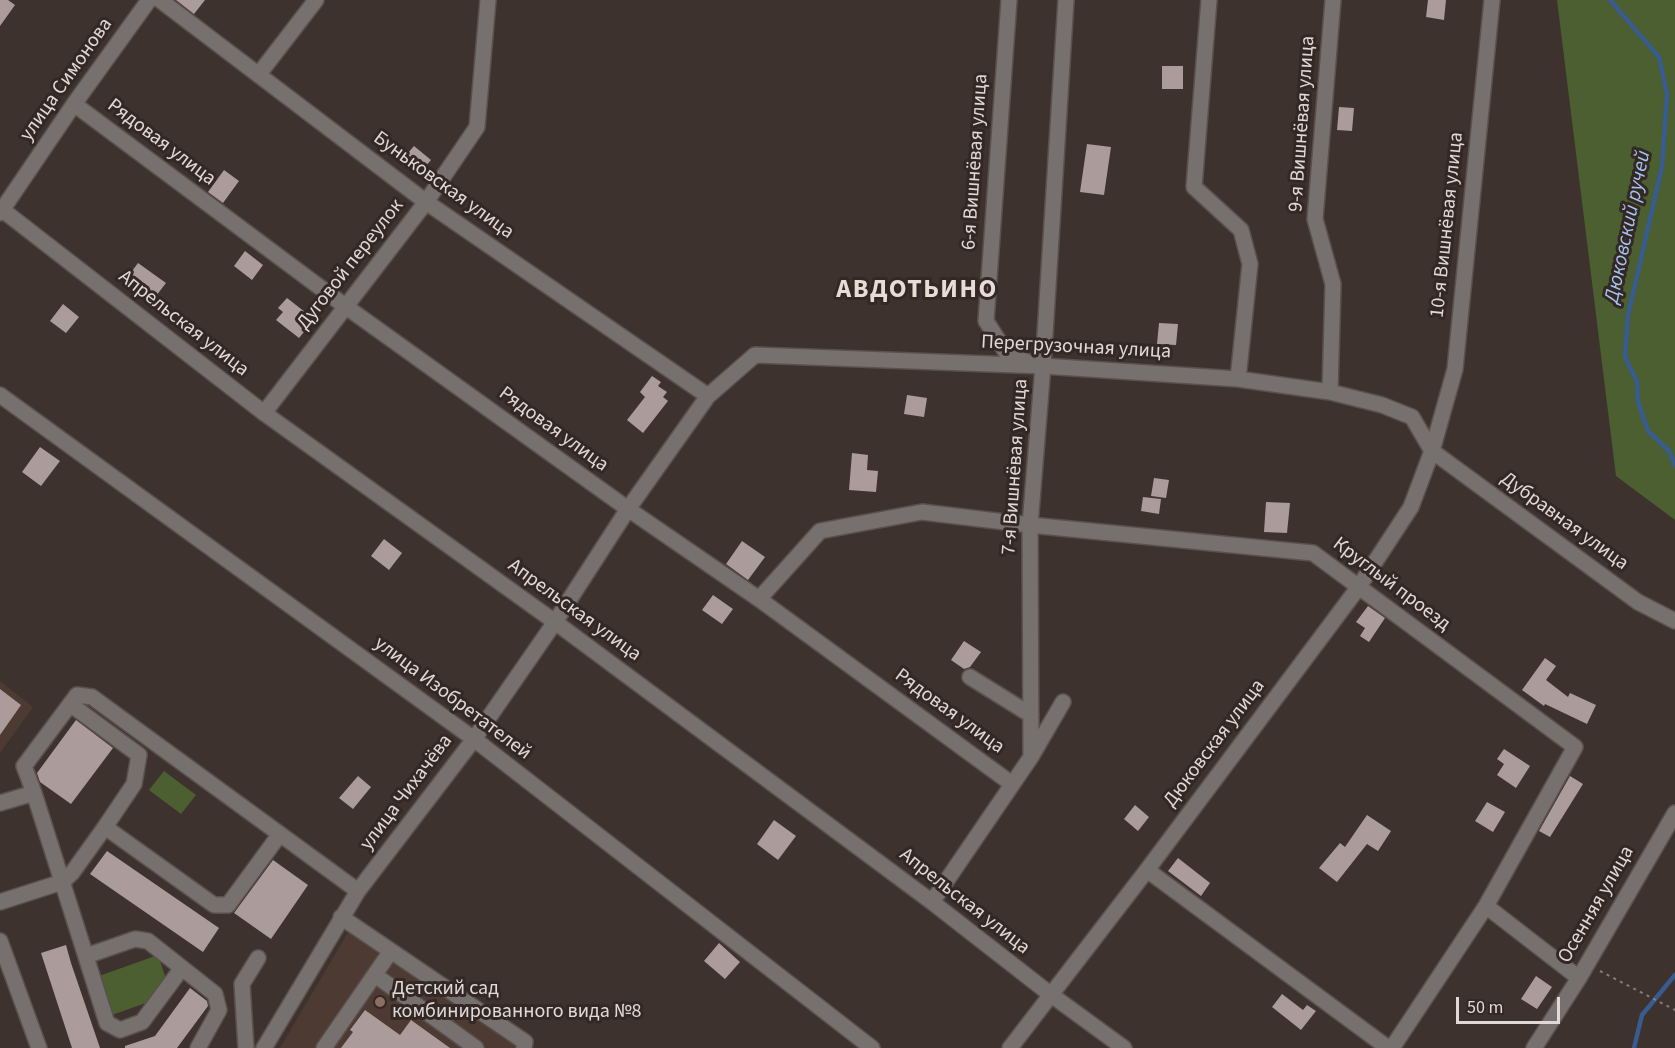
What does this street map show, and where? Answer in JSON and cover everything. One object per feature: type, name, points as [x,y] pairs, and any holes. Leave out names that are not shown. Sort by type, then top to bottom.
[{"type":"street","name":"улица Симонова","points":[[1,210],[149,0]]},
{"type":"street","name":"Буньковская улица","points":[[160,0],[426,202],[708,396]]},
{"type":"street","points":[[259,74],[316,0]]},
{"type":"street","name":"Дуговой переулок","points":[[264,413],[426,202],[477,127],[488,0]]},
{"type":"street","name":"6-я Вишнёвая улица","points":[[1009,0],[986,321],[1009,357],[1043,366]]},
{"type":"street","name":"7-я Вишнёвая улица","points":[[1031,757],[1030,525],[1043,366],[1066,0]]},
{"type":"street","points":[[1209,0],[1194,186],[1241,230],[1250,264],[1238,379]]},
{"type":"street","name":"9-я Вишнёвая улица","points":[[1330,392],[1333,284],[1315,219],[1333,0]]},
{"type":"street","name":"10-я Вишнёвая улица","points":[[1432,452],[1455,369],[1492,0]]},
{"type":"street","name":"Рядовая улица","points":[[74,104],[345,306],[628,509],[759,599],[1012,784]]},
{"type":"street","name":"Апрельская улица","points":[[1,210],[264,413],[555,622],[932,902],[1050,994],[1124,1048]]},
{"type":"street","name":"Перегрузочная улица","points":[[708,396],[754,355],[1043,366],[1238,379],[1330,392],[1382,405],[1412,417],[1432,452]]},
{"type":"street","name":"улица Изобретателей","points":[[0,395],[474,739],[872,1048]]},
{"type":"street","name":"улица Чихачёва","points":[[264,1048],[358,891],[474,739],[555,622],[628,509],[708,396]]},
{"type":"street","name":"Дюковская улица","points":[[1010,1048],[1147,870],[1358,588],[1412,507],[1432,452]]},
{"type":"street","name":"Дубравная улица","points":[[1432,452],[1638,602],[1675,621]]},
{"type":"street","name":"Круглый проезд","points":[[759,599],[820,531],[922,512],[1313,553],[1575,747],[1486,906],[1390,1048],[1147,870]]},
{"type":"street","points":[[970,676],[1031,715]]},
{"type":"street","points":[[182,968],[142,1022],[120,1030],[107,1023],[24,766],[77,695],[92,698],[358,891]]},
{"type":"street","points":[[932,902],[1031,757],[1063,702]]},
{"type":"street","points":[[0,902],[62,882],[72,873],[134,784],[139,755],[70,704]]},
{"type":"street","points":[[0,803],[34,792]]},
{"type":"street","name":"Осенняя улица","points":[[1534,1048],[1579,978],[1675,813]]},
{"type":"street","points":[[105,826],[214,905],[228,905],[279,834]]},
{"type":"street","points":[[1486,906],[1579,978]]},
{"type":"street","points":[[341,917],[525,1042],[524,1048]]},
{"type":"street","points":[[86,956],[135,939],[148,942],[216,994],[219,1010],[198,1048]]},
{"type":"street","points":[[0,941],[39,1048]]},
{"type":"street","points":[[324,1048],[391,951]]},
{"type":"street","points":[[246,1048],[242,984],[258,958]]},
{"type":"street","points":[[375,975],[476,1048]]},
{"type":"path","points":[[1587,964],[1675,1010]]},
{"type":"shaded area","points":[[0,681],[33,707],[0,753]]},
{"type":"shaded area","name":"Детский сад комбинированного вида №8","points":[[350,929],[520,1048],[280,1048]]},
{"type":"green space","points":[[1557,0],[1675,0],[1675,520],[1616,476]]},
{"type":"green space","points":[[164,771],[196,795],[181,814],[149,790]]},
{"type":"green space","points":[[158,955],[167,982],[157,999],[112,1015],[99,976]]},
{"type":"building","points":[[0,0],[8,0],[15,5],[0,26]]},
{"type":"building","points":[[176,0],[205,0],[194,14]]},
{"type":"building","points":[[1428,0],[1446,0],[1444,20],[1426,17]]},
{"type":"building","points":[[1162,66],[1183,66],[1183,89],[1162,89]]},
{"type":"building","points":[[1339,107],[1354,108],[1352,131],[1337,130]]},
{"type":"building","points":[[1087,144],[1111,147],[1104,195],[1080,192]]},
{"type":"building","points":[[414,146],[431,160],[418,175],[401,161]]},
{"type":"building","points":[[224,170],[239,181],[223,203],[208,192]]},
{"type":"building","points":[[245,251],[263,265],[252,280],[234,266]]},
{"type":"building","points":[[138,263],[166,283],[156,296],[129,275]]},
{"type":"building","points":[[287,298],[305,312],[299,319],[308,327],[299,338],[276,320],[283,312],[278,308]]},
{"type":"building","points":[[63,304],[79,317],[66,333],[50,321]]},
{"type":"building","points":[[1159,323],[1178,324],[1176,345],[1157,344]]},
{"type":"building","points":[[652,376],[661,382],[658,386],[667,392],[663,397],[668,401],[643,433],[627,420],[645,397],[640,392]]},
{"type":"building","points":[[907,395],[927,398],[924,417],[904,414]]},
{"type":"building","points":[[40,447],[60,461],[41,486],[22,472]]},
{"type":"building","points":[[852,453],[868,455],[867,470],[878,471],[876,492],[849,490]]},
{"type":"building","points":[[1154,478],[1169,480],[1166,498],[1151,496]]},
{"type":"building","points":[[1143,497],[1161,499],[1159,514],[1141,511]]},
{"type":"building","points":[[1266,502],[1290,503],[1287,533],[1264,532]]},
{"type":"building","points":[[384,539],[402,553],[389,570],[371,556]]},
{"type":"building","points":[[742,541],[765,557],[748,580],[726,564]]},
{"type":"building","points":[[713,595],[733,609],[722,624],[702,610]]},
{"type":"building","points":[[1368,606],[1385,618],[1369,642],[1360,636],[1365,628],[1356,622]]},
{"type":"building","points":[[964,641],[981,652],[970,667],[964,669],[951,660]]},
{"type":"building","points":[[1545,658],[1556,666],[1546,680],[1568,697],[1570,693],[1596,705],[1587,724],[1545,704],[1544,706],[1522,690]]},
{"type":"building","points":[[0,689],[21,705],[0,735]]},
{"type":"building","points":[[76,720],[113,748],[71,804],[40,782],[37,773]]},
{"type":"building","points":[[1504,749],[1530,766],[1516,788],[1497,775],[1504,764],[1497,759]]},
{"type":"building","points":[[358,776],[371,787],[353,809],[339,798]]},
{"type":"building","points":[[1570,776],[1583,784],[1550,837],[1539,831]]},
{"type":"building","points":[[1487,802],[1505,812],[1493,832],[1475,821]]},
{"type":"building","points":[[1135,805],[1149,817],[1138,831],[1124,819]]},
{"type":"building","points":[[1367,815],[1391,831],[1378,851],[1367,844],[1337,882],[1319,868],[1340,843],[1345,847]]},
{"type":"building","points":[[774,820],[796,836],[778,860],[757,844]]},
{"type":"building","points":[[107,851],[219,928],[203,952],[90,874]]},
{"type":"building","points":[[1178,858],[1210,883],[1201,896],[1168,871]]},
{"type":"building","points":[[273,860],[308,885],[271,939],[234,913]]},
{"type":"building","points":[[719,943],[740,962],[725,979],[704,961]]},
{"type":"building","points":[[66,945],[100,1048],[72,1048],[41,953]]},
{"type":"building","points":[[1536,976],[1552,987],[1537,1009],[1521,999]]},
{"type":"building","points":[[190,988],[207,1001],[208,1006],[177,1048],[125,1048],[125,1046],[155,1036]]},
{"type":"building","points":[[1282,994],[1303,1010],[1307,1005],[1316,1011],[1301,1030],[1272,1007]]},
{"type":"building","points":[[365,1010],[400,1035],[411,1020],[450,1048],[341,1048],[353,1032],[350,1030]]},
{"type":"waterway","name":"Дюковский ручей","points":[[1610,0],[1659,57],[1667,94],[1662,167],[1628,315],[1625,357],[1637,382],[1638,402],[1648,431],[1669,451],[1675,466]]},
{"type":"waterway","name":"Дюковский ручей","points":[[1634,1048],[1642,1015],[1675,975]]},
{"type":"place","name":"Детский сад комбинированного вида №8","points":[[380,1002]]},
{"type":"district","name":"АВДОТЬИНО","points":[[917,291]]}]
